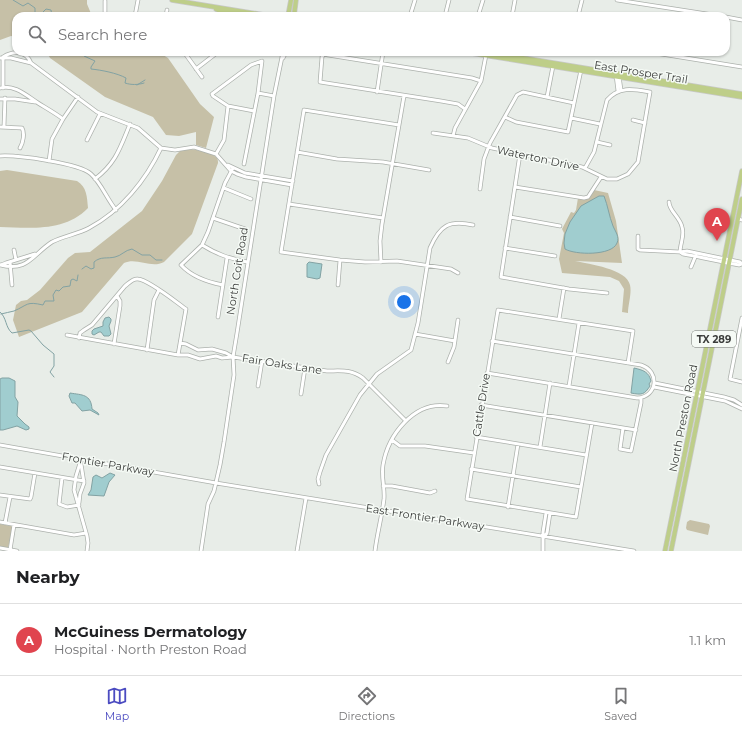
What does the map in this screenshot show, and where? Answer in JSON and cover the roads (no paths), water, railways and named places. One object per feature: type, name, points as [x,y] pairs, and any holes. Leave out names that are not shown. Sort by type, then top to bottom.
[{"type":"main road","points":[[172,0],[191,1],[206,5],[222,12]]},
{"type":"main road","points":[[289,12],[291,0]]},
{"type":"main road","points":[[294,12],[296,0]]},
{"type":"main road","name":"East Prosper Trail","points":[[513,56],[552,66],[742,94]]},
{"type":"main road","name":"East Prosper Trail","points":[[514,56],[581,70]]},
{"type":"main road","name":"East Prosper Trail","points":[[704,89],[742,98]]},
{"type":"main road","name":"North Preston Road","points":[[665,551],[742,171]]},
{"type":"main road","name":"North Preston Road","points":[[672,551],[729,262],[740,218],[742,200]]},
{"type":"main road","points":[[679,481],[685,483]]},
{"type":"street","points":[[136,12],[138,0]]},
{"type":"street","points":[[411,12],[415,0]]},
{"type":"street","points":[[446,12],[449,0]]},
{"type":"street","points":[[479,12],[483,0]]},
{"type":"street","points":[[513,12],[515,0]]},
{"type":"street","points":[[579,12],[582,0]]},
{"type":"street","points":[[617,0],[694,12]]},
{"type":"street","points":[[105,1],[105,12]]},
{"type":"street","points":[[730,18],[742,20]]},
{"type":"street","points":[[1,57],[12,53]]},
{"type":"street","points":[[27,56],[31,63]]},
{"type":"street","points":[[187,56],[202,77]]},
{"type":"street","points":[[196,69],[213,56]]},
{"type":"street","name":"North Coit Road","points":[[201,551],[208,504],[216,483],[220,465],[234,375],[233,357],[274,96],[283,56]]},
{"type":"street","name":"North Coit Road","points":[[282,61],[284,56]]},
{"type":"street","points":[[324,56],[319,80],[320,82],[458,104],[466,109]]},
{"type":"street","points":[[337,56],[472,78],[481,81]]},
{"type":"street","points":[[377,92],[382,56]]},
{"type":"street","points":[[453,136],[455,128],[481,81],[486,56]]},
{"type":"street","points":[[673,56],[742,67]]},
{"type":"street","points":[[1,57],[31,63],[100,114],[138,128],[146,133],[161,148],[175,150],[194,147],[216,154],[232,170],[292,185]]},
{"type":"street","points":[[1,57],[1,88],[16,89],[63,119]]},
{"type":"street","points":[[244,164],[258,93],[262,61],[251,65],[212,94],[228,106],[254,111]]},
{"type":"street","points":[[547,97],[552,66]]},
{"type":"street","points":[[505,117],[516,122],[568,132],[581,70]]},
{"type":"street","points":[[585,168],[594,152],[607,100],[611,95],[620,91],[618,75]]},
{"type":"street","name":"Waterton Drive","points":[[433,132],[468,138],[488,147],[585,168],[601,177],[607,179],[617,179],[628,174],[638,162],[646,123],[650,92],[632,89],[620,91]]},
{"type":"street","points":[[480,189],[484,160],[488,147],[513,100],[520,92],[574,103]]},
{"type":"street","points":[[22,100],[24,98],[24,93]]},
{"type":"street","points":[[258,93],[274,96]]},
{"type":"street","points":[[381,262],[380,242],[383,218],[404,96]]},
{"type":"street","points":[[49,161],[52,139],[78,97]]},
{"type":"street","points":[[0,98],[37,102]]},
{"type":"street","points":[[4,98],[4,126]]},
{"type":"street","points":[[216,154],[224,140],[228,106]]},
{"type":"street","points":[[399,125],[304,110],[281,252],[365,262],[397,261],[451,269],[458,273]]},
{"type":"street","points":[[87,140],[100,114]]},
{"type":"street","points":[[571,118],[600,124]]},
{"type":"street","points":[[633,120],[646,123]]},
{"type":"street","points":[[96,179],[113,162],[130,124]]},
{"type":"street","points":[[0,127],[22,128],[24,130],[22,146],[20,148]]},
{"type":"street","points":[[597,142],[610,145]]},
{"type":"street","points":[[1,265],[11,268],[26,264],[53,242],[88,229],[105,219],[116,210],[137,187],[154,162],[161,148]]},
{"type":"street","points":[[297,152],[337,159],[392,163],[429,170]]},
{"type":"street","points":[[520,154],[501,277],[564,288],[607,293]]},
{"type":"street","points":[[0,156],[49,161],[76,166],[90,173],[96,179],[116,210]]},
{"type":"street","points":[[223,285],[204,281],[187,272],[181,265],[202,245],[232,170]]},
{"type":"street","points":[[515,186],[586,198],[601,177]]},
{"type":"street","points":[[261,178],[293,181]]},
{"type":"street","points":[[224,188],[251,199]]},
{"type":"street","points":[[670,202],[669,206],[678,217],[682,227],[680,252]]},
{"type":"street","points":[[289,204],[383,218]]},
{"type":"street","points":[[213,218],[245,229]]},
{"type":"street","points":[[510,218],[560,226]]},
{"type":"street","points":[[319,484],[318,479],[326,455],[360,395],[377,374],[411,350],[418,323],[430,248],[434,238],[446,225],[458,222],[473,225]]},
{"type":"street","points":[[638,236],[638,249],[683,251],[742,264]]},
{"type":"street","points":[[202,245],[227,258],[248,262]]},
{"type":"street","points":[[505,248],[555,256]]},
{"type":"street","points":[[14,250],[16,260]]},
{"type":"street","points":[[1,265],[37,254]]},
{"type":"street","points":[[691,267],[696,254]]},
{"type":"street","points":[[218,317],[227,258]]},
{"type":"street","points":[[338,285],[340,260]]},
{"type":"street","points":[[10,262],[12,285]]},
{"type":"street","points":[[78,338],[80,333],[92,326],[131,281],[138,279],[148,282],[186,309],[178,355]]},
{"type":"street","points":[[564,288],[559,319],[633,331],[628,364]]},
{"type":"street","points":[[147,350],[154,300],[159,290]]},
{"type":"street","points":[[114,344],[120,306],[120,301],[117,296]]},
{"type":"street","name":"Cattle Drive","points":[[508,507],[467,499],[481,405],[498,310],[559,319]]},
{"type":"street","points":[[742,318],[730,378],[742,382]]},
{"type":"street","points":[[448,362],[454,347],[458,320]]},
{"type":"street","points":[[569,386],[579,322]]},
{"type":"street","points":[[415,334],[455,341]]},
{"type":"street","name":"Fair Oaks Lane","points":[[67,336],[178,355],[188,355],[200,359],[216,356],[225,358],[233,357],[327,371],[349,371],[359,375],[406,421]]},
{"type":"street","points":[[487,373],[641,398],[648,394],[654,385],[653,374],[649,369],[641,366],[492,341]]},
{"type":"street","name":"Fair Oaks Lane","points":[[180,343],[186,344],[198,350],[220,351],[233,357]]},
{"type":"street","points":[[204,350],[207,358]]},
{"type":"street","points":[[219,357],[220,351]]},
{"type":"street","points":[[258,386],[262,361]]},
{"type":"street","points":[[301,394],[305,368]]},
{"type":"street","points":[[540,447],[550,384]]},
{"type":"street","points":[[654,385],[734,400],[742,405]]},
{"type":"street","points":[[703,394],[725,401],[742,409]]},
{"type":"street","points":[[623,428],[620,449],[628,452],[632,449],[641,398]]},
{"type":"street","points":[[375,551],[384,499],[382,474],[384,462],[392,440],[406,421],[419,410],[434,405],[447,406]]},
{"type":"street","points":[[481,405],[636,430]]},
{"type":"street","points":[[518,444],[508,507],[576,517],[592,423]]},
{"type":"street","points":[[476,437],[586,455]]},
{"type":"street","points":[[392,440],[400,446],[405,447],[425,446],[474,453]]},
{"type":"street","name":"Frontier Parkway","points":[[0,446],[216,483]]},
{"type":"street","points":[[81,460],[74,490],[86,533],[88,543],[87,551]]},
{"type":"street","points":[[79,505],[80,494],[84,484],[81,470],[81,460]]},
{"type":"street","points":[[0,467],[84,481]]},
{"type":"street","points":[[471,469],[581,487]]},
{"type":"street","points":[[0,495],[28,500],[30,499],[35,473]]},
{"type":"street","points":[[62,478],[59,504],[68,507],[79,505]]},
{"type":"street","name":"East Frontier Parkway","points":[[216,483],[634,551]]},
{"type":"street","points":[[383,486],[392,486],[430,493],[435,491]]},
{"type":"street","points":[[5,523],[10,497]]},
{"type":"street","points":[[297,551],[306,498]]},
{"type":"street","points":[[543,551],[544,537],[547,533],[548,513]]},
{"type":"street","points":[[0,522],[74,535],[86,533]]},
{"type":"street","points":[[10,550],[14,525]]},
{"type":"street","points":[[0,548],[17,551]]},
{"type":"water","points":[[599,196],[604,196],[618,236],[617,243],[614,247],[608,250],[593,253],[570,251],[565,249],[565,234],[570,222],[581,206]]},
{"type":"water","points":[[309,262],[322,264],[320,278],[317,279],[307,277],[307,264]]},
{"type":"water","points":[[109,317],[111,319],[109,326],[111,334],[109,336],[104,336],[101,332],[94,335],[92,334],[94,329],[103,326],[105,318]]},
{"type":"water","points":[[634,368],[649,375],[651,381],[649,384],[650,386],[642,394],[631,393]]},
{"type":"water","points":[[9,378],[15,381],[15,397],[18,402],[17,416],[29,427],[29,429],[26,430],[17,426],[0,430],[0,379]]},
{"type":"water","points":[[70,393],[82,395],[88,398],[92,409],[99,415],[90,410],[82,411],[75,403],[72,403],[69,396]]},
{"type":"water","points":[[110,473],[115,475],[109,482],[104,496],[88,495],[91,490],[93,477],[96,475],[102,478]]},
{"type":"waterway","points":[[13,0],[23,6],[28,3],[35,8],[35,12]]},
{"type":"waterway","points":[[43,12],[46,9],[51,10],[51,12]]},
{"type":"waterway","points":[[84,56],[95,61],[91,69],[122,76],[126,78],[125,83],[127,84],[144,83]]},
{"type":"waterway","points":[[137,85],[145,80]]},
{"type":"waterway","points":[[82,269],[86,266],[91,269],[94,268],[94,262],[97,260],[102,258],[112,258],[132,249],[142,255],[150,255],[156,260],[162,260]]},
{"type":"waterway","points":[[1,314],[14,311],[25,305],[43,305],[45,301],[54,301],[53,295],[56,290],[59,291],[63,287],[70,286],[71,280],[73,279],[77,281],[78,275]]},
{"type":"waterway","points":[[0,312],[12,333],[29,330],[54,354],[54,366],[50,372],[54,377]]},
{"type":"place","name":"McGuiness Dermatology","points":[[717,241]]}]
